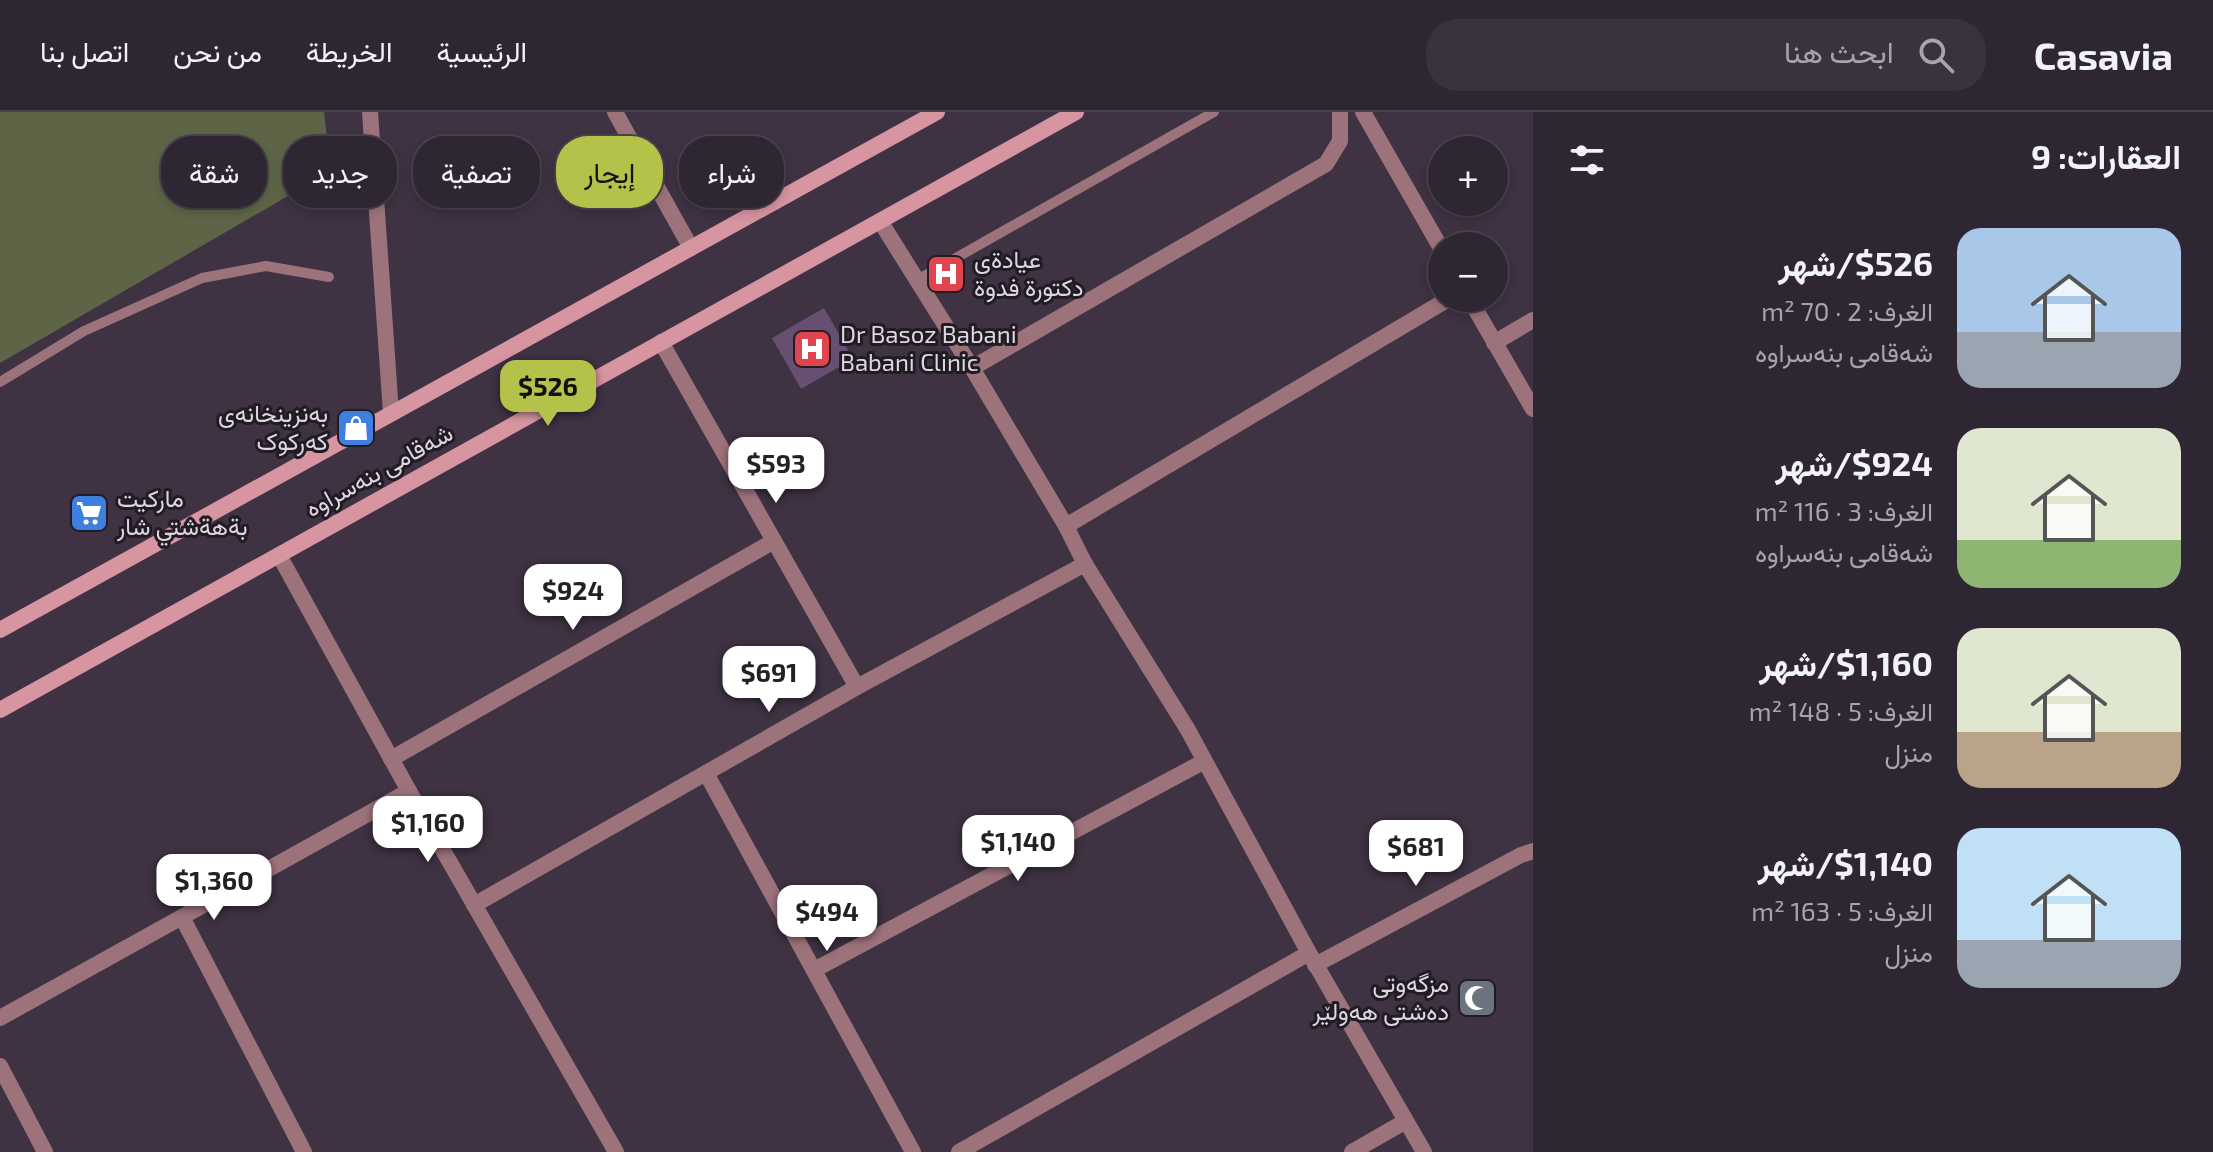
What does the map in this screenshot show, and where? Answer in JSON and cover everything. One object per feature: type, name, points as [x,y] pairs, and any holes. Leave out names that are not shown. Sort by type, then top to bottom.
[{"type":"main road","name":"شەقامی بنەسراوە","points":[[0,630],[937,112]]},
{"type":"main road","name":"شەقامی بنەسراوە","points":[[0,710],[1072,113]]},
{"type":"street","points":[[370,112],[391,413]]},
{"type":"street","points":[[615,112],[691,248]]},
{"type":"street","points":[[972,368],[1326,164],[1340,141],[1340,112]]},
{"type":"street","points":[[1363,112],[1432,232]]},
{"type":"street","points":[[880,221],[972,368],[1066,526],[1085,564],[1188,730],[1312,959],[1424,1152]]},
{"type":"street","points":[[1066,526],[1428,311]]},
{"type":"street","points":[[1477,312],[1533,409]]},
{"type":"street","points":[[1494,343],[1533,320]]},
{"type":"street","points":[[661,342],[857,687]]},
{"type":"street","points":[[391,759],[774,541]]},
{"type":"street","points":[[279,555],[409,791],[616,1152]]},
{"type":"street","points":[[474,905],[857,687],[1085,564]]},
{"type":"street","points":[[814,970],[1203,762]]},
{"type":"street","points":[[706,773],[913,1152]]},
{"type":"street","points":[[0,1018],[409,791]]},
{"type":"street","points":[[959,1152],[1312,959],[1527,853],[1533,841]]},
{"type":"street","points":[[182,917],[304,1152]]},
{"type":"street","points":[[0,1066],[45,1152]]},
{"type":"street","points":[[1352,1152],[1406,1121]]},
{"type":"lane","points":[[917,280],[1214,112]]},
{"type":"lane","points":[[0,382],[84,331],[202,278],[266,266],[329,277]]},
{"type":"green space","points":[[0,112],[324,112],[327,136],[283,136],[283,199],[0,363]]},
{"type":"building","name":"Dr Basoz Babani Babani Clinic","points":[[824,308],[853,359],[801,389],[772,338]]},
{"type":"place","name":"عيادةی دكتورة فدوة","points":[[946,274]]},
{"type":"place","name":"Dr Basoz Babani Babani Clinic","points":[[812,349]]},
{"type":"place","name":"بەنزینخانەی کەرکوک","points":[[356,428]]},
{"type":"place","name":"ماركيت بةهةشتي شار","points":[[89,513]]},
{"type":"place","name":"مزگه‌وتی ده‌شتی هه‌ولێر","points":[[1477,998]]}]
